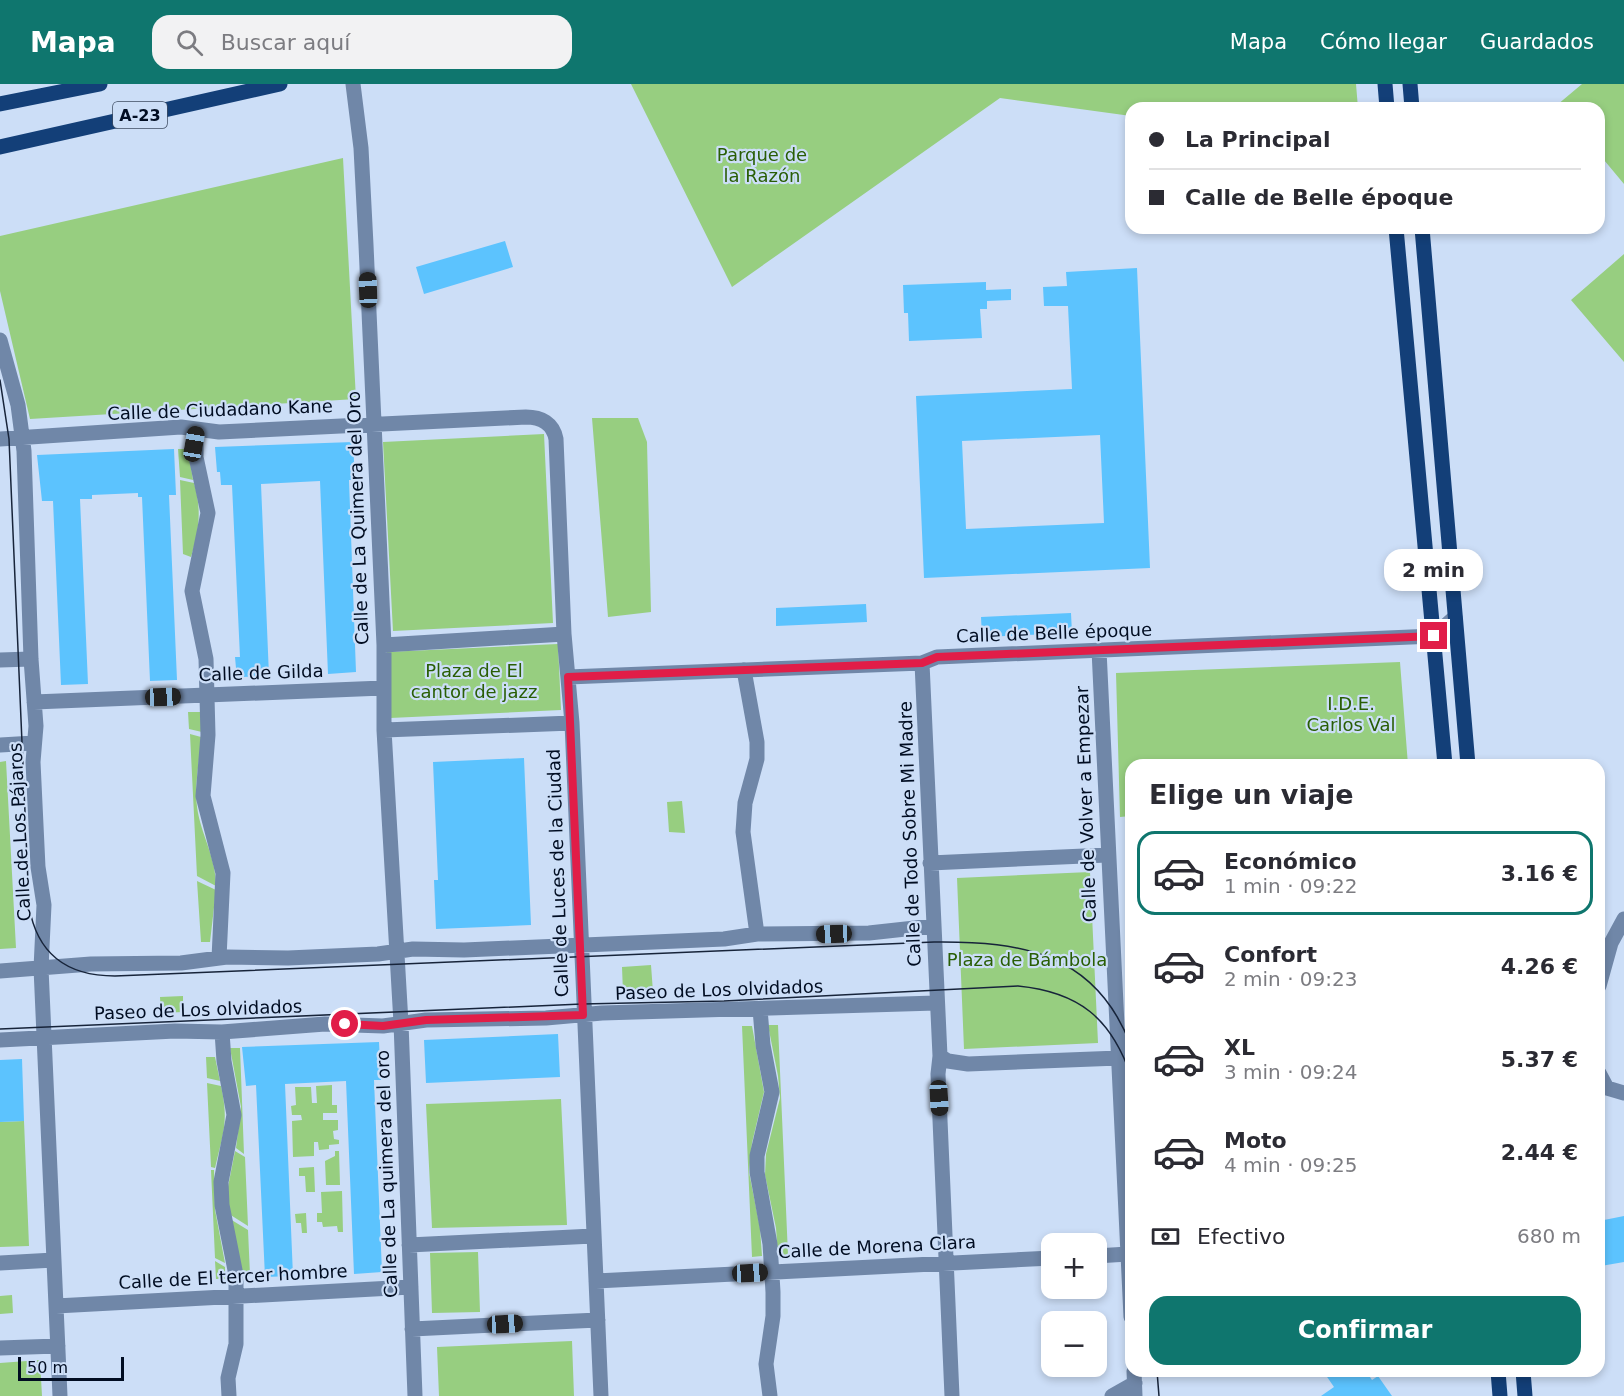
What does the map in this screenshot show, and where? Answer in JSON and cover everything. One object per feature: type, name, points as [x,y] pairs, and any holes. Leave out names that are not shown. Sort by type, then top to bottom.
[{"type":"main road","points":[[0,105],[100,84]]},
{"type":"main road","name":"A-23","points":[[0,147],[280,84]]},
{"type":"main road","points":[[1385,84],[1386,102]]},
{"type":"main road","points":[[1410,84],[1412,102]]},
{"type":"main road","points":[[1397,234],[1444,759]]},
{"type":"main road","points":[[1423,234],[1467,759]]},
{"type":"main road","points":[[1498,1377],[1500,1396]]},
{"type":"main road","points":[[1523,1377],[1525,1396]]},
{"type":"street","name":"Calle de La Quimera del Oro","points":[[352,84],[361,148],[384,645],[384,730],[396,951]]},
{"type":"street","name":"Calle de Los Pájaros","points":[[0,340],[18,405],[23,438],[31,659],[36,726],[34,743],[38,859],[44,905],[41,968],[60,1396]]},
{"type":"street","name":"Calle de Ciudadano Kane","points":[[0,439],[181,427],[219,432],[526,417],[536,417],[547,423]]},
{"type":"street","name":"Calle de Luces de la Ciudad","points":[[547,423],[556,439],[564,634],[572,723],[583,1015],[602,1396]]},
{"type":"street","points":[[196,430],[196,457],[208,513],[192,591],[206,659],[208,735],[203,796],[223,873],[219,958]]},
{"type":"street","points":[[1434,636],[1455,617]]},
{"type":"street","points":[[384,645],[564,634]]},
{"type":"street","name":"Calle de Belle époque","points":[[568,677],[922,663],[937,657],[1434,636]]},
{"type":"street","name":"Calle de Volver a Empezar","points":[[1099,650],[1107,855],[1125,1189]]},
{"type":"street","points":[[0,660],[31,659]]},
{"type":"street","name":"Calle de Todo Sobre Mi Madre","points":[[922,663],[936,1003]]},
{"type":"street","points":[[744,670],[748,706],[757,742],[757,759],[745,803],[742,832],[757,934]]},
{"type":"street","name":"Calle de Gilda","points":[[34,702],[383,688]]},
{"type":"street","points":[[384,730],[572,723]]},
{"type":"street","points":[[0,745],[34,743]]},
{"type":"street","points":[[930,863],[1107,855]]},
{"type":"street","points":[[1605,964],[1611,943],[1624,920]]},
{"type":"street","points":[[0,971],[91,964],[181,963],[219,958],[288,958],[396,951],[730,939],[757,934],[868,933],[933,926]]},
{"type":"street","name":"Calle de La quimera del oro","points":[[396,951],[401,1023],[415,1396]]},
{"type":"street","points":[[936,1003],[940,1056],[938,1074],[952,1396]]},
{"type":"street","name":"Paseo de Los olvidados","points":[[0,1040],[174,1030],[222,1032],[315,1025],[383,1026],[426,1020],[936,1003]]},
{"type":"street","points":[[760,1009],[763,1045],[772,1092],[758,1156],[757,1172],[770,1244],[772,1272],[773,1316],[766,1364],[770,1396]]},
{"type":"street","points":[[222,1032],[225,1068],[234,1115],[221,1182],[222,1204],[233,1255],[236,1296],[236,1344],[228,1378],[229,1396]]},
{"type":"street","points":[[940,1056],[948,1061],[968,1064],[1119,1058]]},
{"type":"street","points":[[1605,1084],[1607,1088],[1624,1093]]},
{"type":"street","points":[[409,1245],[593,1236]]},
{"type":"street","points":[[1107,1255],[1125,1254]]},
{"type":"street","name":"Calle de Morena Clara","points":[[596,1281],[1041,1259]]},
{"type":"street","points":[[0,1263],[54,1260]]},
{"type":"street","name":"Calle de El tercer hombre","points":[[56,1306],[411,1287]]},
{"type":"street","points":[[412,1329],[598,1320]]},
{"type":"street","points":[[0,1348],[58,1346]]},
{"type":"street","points":[[1112,1396],[1135,1383]]},
{"type":"green space","name":"Parque de la Razón","points":[[631,84],[1356,84],[1358,102],[1125,102],[1125,115],[1000,98],[732,287]]},
{"type":"green space","points":[[1582,84],[1624,84],[1624,184],[1605,161],[1605,102],[1561,102]]},
{"type":"green space","points":[[343,158],[356,399],[30,419],[0,291],[0,236]]},
{"type":"green space","points":[[1624,254],[1624,362],[1571,300]]},
{"type":"green space","points":[[592,418],[638,418],[647,442],[651,612],[608,617]]},
{"type":"green space","points":[[544,434],[553,623],[393,631],[383,442]]},
{"type":"green space","points":[[178,449],[188,449],[193,480],[180,477]]},
{"type":"green space","points":[[180,480],[194,483],[198,502],[198,529],[191,557],[183,554]]},
{"type":"green space","name":"Plaza de El cantor de jazz","points":[[558,644],[561,710],[390,718],[387,652]]},
{"type":"green space","name":"I.D.E. Carlos Val","points":[[1400,662],[1408,759],[1125,759],[1125,817],[1120,817],[1116,673]]},
{"type":"green space","points":[[188,712],[201,712],[202,732],[189,729]]},
{"type":"green space","points":[[190,734],[201,737],[196,784],[198,813],[212,858],[216,886],[197,876]]},
{"type":"green space","points":[[6,761],[16,948],[0,949],[0,762]]},
{"type":"green space","points":[[682,801],[685,833],[669,832],[667,802]]},
{"type":"green space","name":"Plaza de Bámbola","points":[[1090,872],[1098,1043],[964,1049],[957,878]]},
{"type":"green space","points":[[197,881],[216,890],[210,942],[201,942]]},
{"type":"green space","points":[[651,965],[653,992],[623,993],[622,967]]},
{"type":"green space","points":[[183,996],[183,1012],[161,1013],[160,997]]},
{"type":"green space","points":[[768,1025],[778,1025],[788,1255],[778,1256],[776,1228],[765,1175],[766,1154],[780,1098]]},
{"type":"green space","points":[[742,1026],[752,1026],[764,1092],[752,1143],[749,1172],[760,1228],[762,1256],[752,1257]]},
{"type":"green space","points":[[230,1048],[240,1048],[244,1154],[236,1148],[241,1107]]},
{"type":"green space","points":[[206,1057],[215,1057],[220,1081],[207,1078]]},
{"type":"green space","points":[[207,1083],[221,1086],[225,1109],[223,1136],[215,1168],[211,1167]]},
{"type":"green space","points":[[332,1085],[332,1105],[337,1105],[337,1113],[323,1113],[323,1120],[338,1120],[338,1130],[333,1131],[334,1139],[339,1140],[339,1144],[329,1145],[329,1149],[319,1150],[318,1142],[314,1142],[314,1156],[293,1157],[292,1121],[302,1120],[301,1115],[292,1115],[291,1106],[296,1105],[295,1087],[311,1087],[312,1103],[317,1103],[316,1086]]},
{"type":"green space","points":[[561,1099],[567,1225],[432,1228],[426,1104]]},
{"type":"green space","points":[[24,1121],[29,1246],[0,1247],[0,1122]]},
{"type":"green space","points":[[235,1151],[245,1157],[248,1226],[229,1214],[227,1192]]},
{"type":"green space","points":[[335,1151],[339,1151],[340,1185],[326,1185],[325,1161],[335,1156]]},
{"type":"green space","points":[[314,1167],[315,1192],[306,1192],[305,1176],[299,1176],[299,1168]]},
{"type":"green space","points":[[211,1170],[214,1170],[215,1210],[225,1263],[215,1258]]},
{"type":"green space","points":[[342,1191],[343,1232],[338,1232],[337,1226],[323,1227],[322,1222],[317,1222],[317,1213],[322,1213],[321,1192]]},
{"type":"green space","points":[[306,1213],[307,1233],[302,1233],[301,1223],[296,1223],[295,1214]]},
{"type":"green space","points":[[230,1219],[248,1230],[250,1275],[240,1275]]},
{"type":"green space","points":[[478,1252],[480,1312],[432,1313],[430,1253]]},
{"type":"green space","points":[[215,1261],[225,1267],[225,1279],[216,1279]]},
{"type":"green space","points":[[12,1295],[13,1313],[0,1314],[0,1296]]},
{"type":"green space","points":[[572,1341],[574,1396],[439,1396],[437,1347]]},
{"type":"green space","points":[[40,1360],[42,1396],[0,1396],[0,1363]]},
{"type":"building","points":[[505,241],[513,267],[424,294],[416,267]]},
{"type":"building","points":[[1137,268],[1150,568],[924,578],[916,396],[1072,389],[1068,306],[1044,306],[1043,287],[1067,286],[1066,272]],"holes":[[[1100,435],[1104,523],[966,529],[962,441]]]},
{"type":"building","points":[[986,282],[986,290],[1011,289],[1011,300],[987,301],[987,309],[980,309],[982,338],[909,341],[908,313],[904,313],[903,285]]},
{"type":"building","points":[[353,442],[355,480],[349,480],[356,672],[328,674],[320,481],[261,484],[269,676],[240,677],[240,668],[236,668],[235,657],[240,657],[232,485],[221,485],[220,472],[217,472],[215,447]]},
{"type":"building","points":[[174,449],[176,495],[169,495],[177,680],[150,681],[142,497],[138,497],[138,493],[92,495],[92,499],[80,499],[88,684],[61,685],[53,501],[42,501],[37,455]]},
{"type":"building","points":[[866,604],[867,622],[776,626],[776,608]]},
{"type":"building","points":[[1071,613],[1072,633],[982,637],[981,617]]},
{"type":"building","points":[[524,758],[531,925],[436,929],[434,880],[438,880],[433,762]]},
{"type":"building","points":[[558,1034],[560,1077],[426,1083],[424,1040]]},
{"type":"building","points":[[379,1042],[381,1080],[374,1080],[382,1272],[354,1274],[346,1081],[285,1084],[293,1276],[265,1277],[256,1085],[246,1086],[242,1047]]},
{"type":"building","points":[[22,1059],[24,1121],[0,1122],[0,1060]]},
{"type":"building","points":[[1624,1216],[1624,1262],[1605,1265],[1605,1220]]},
{"type":"building","points":[[1327,1377],[1370,1377],[1372,1380],[1379,1377],[1392,1396],[1321,1396],[1334,1387]]},
{"type":"tram line","points":[[0,380],[9,439],[29,906],[39,937],[47,949],[69,967],[82,972],[115,976],[966,942],[1026,950],[1052,959],[1076,972],[1098,990],[1116,1015],[1125,1034]]},
{"type":"tram line","points":[[0,1029],[582,1004],[724,1001],[1018,986],[1059,994],[1090,1012],[1103,1024],[1125,1061]]},
{"type":"tram line","points":[[1157,1377],[1159,1396]]},
{"type":"route","points":[[345,1024],[383,1026],[426,1020],[546,1018],[583,1015],[572,723],[568,677],[922,663],[937,657],[1434,636]]}]
